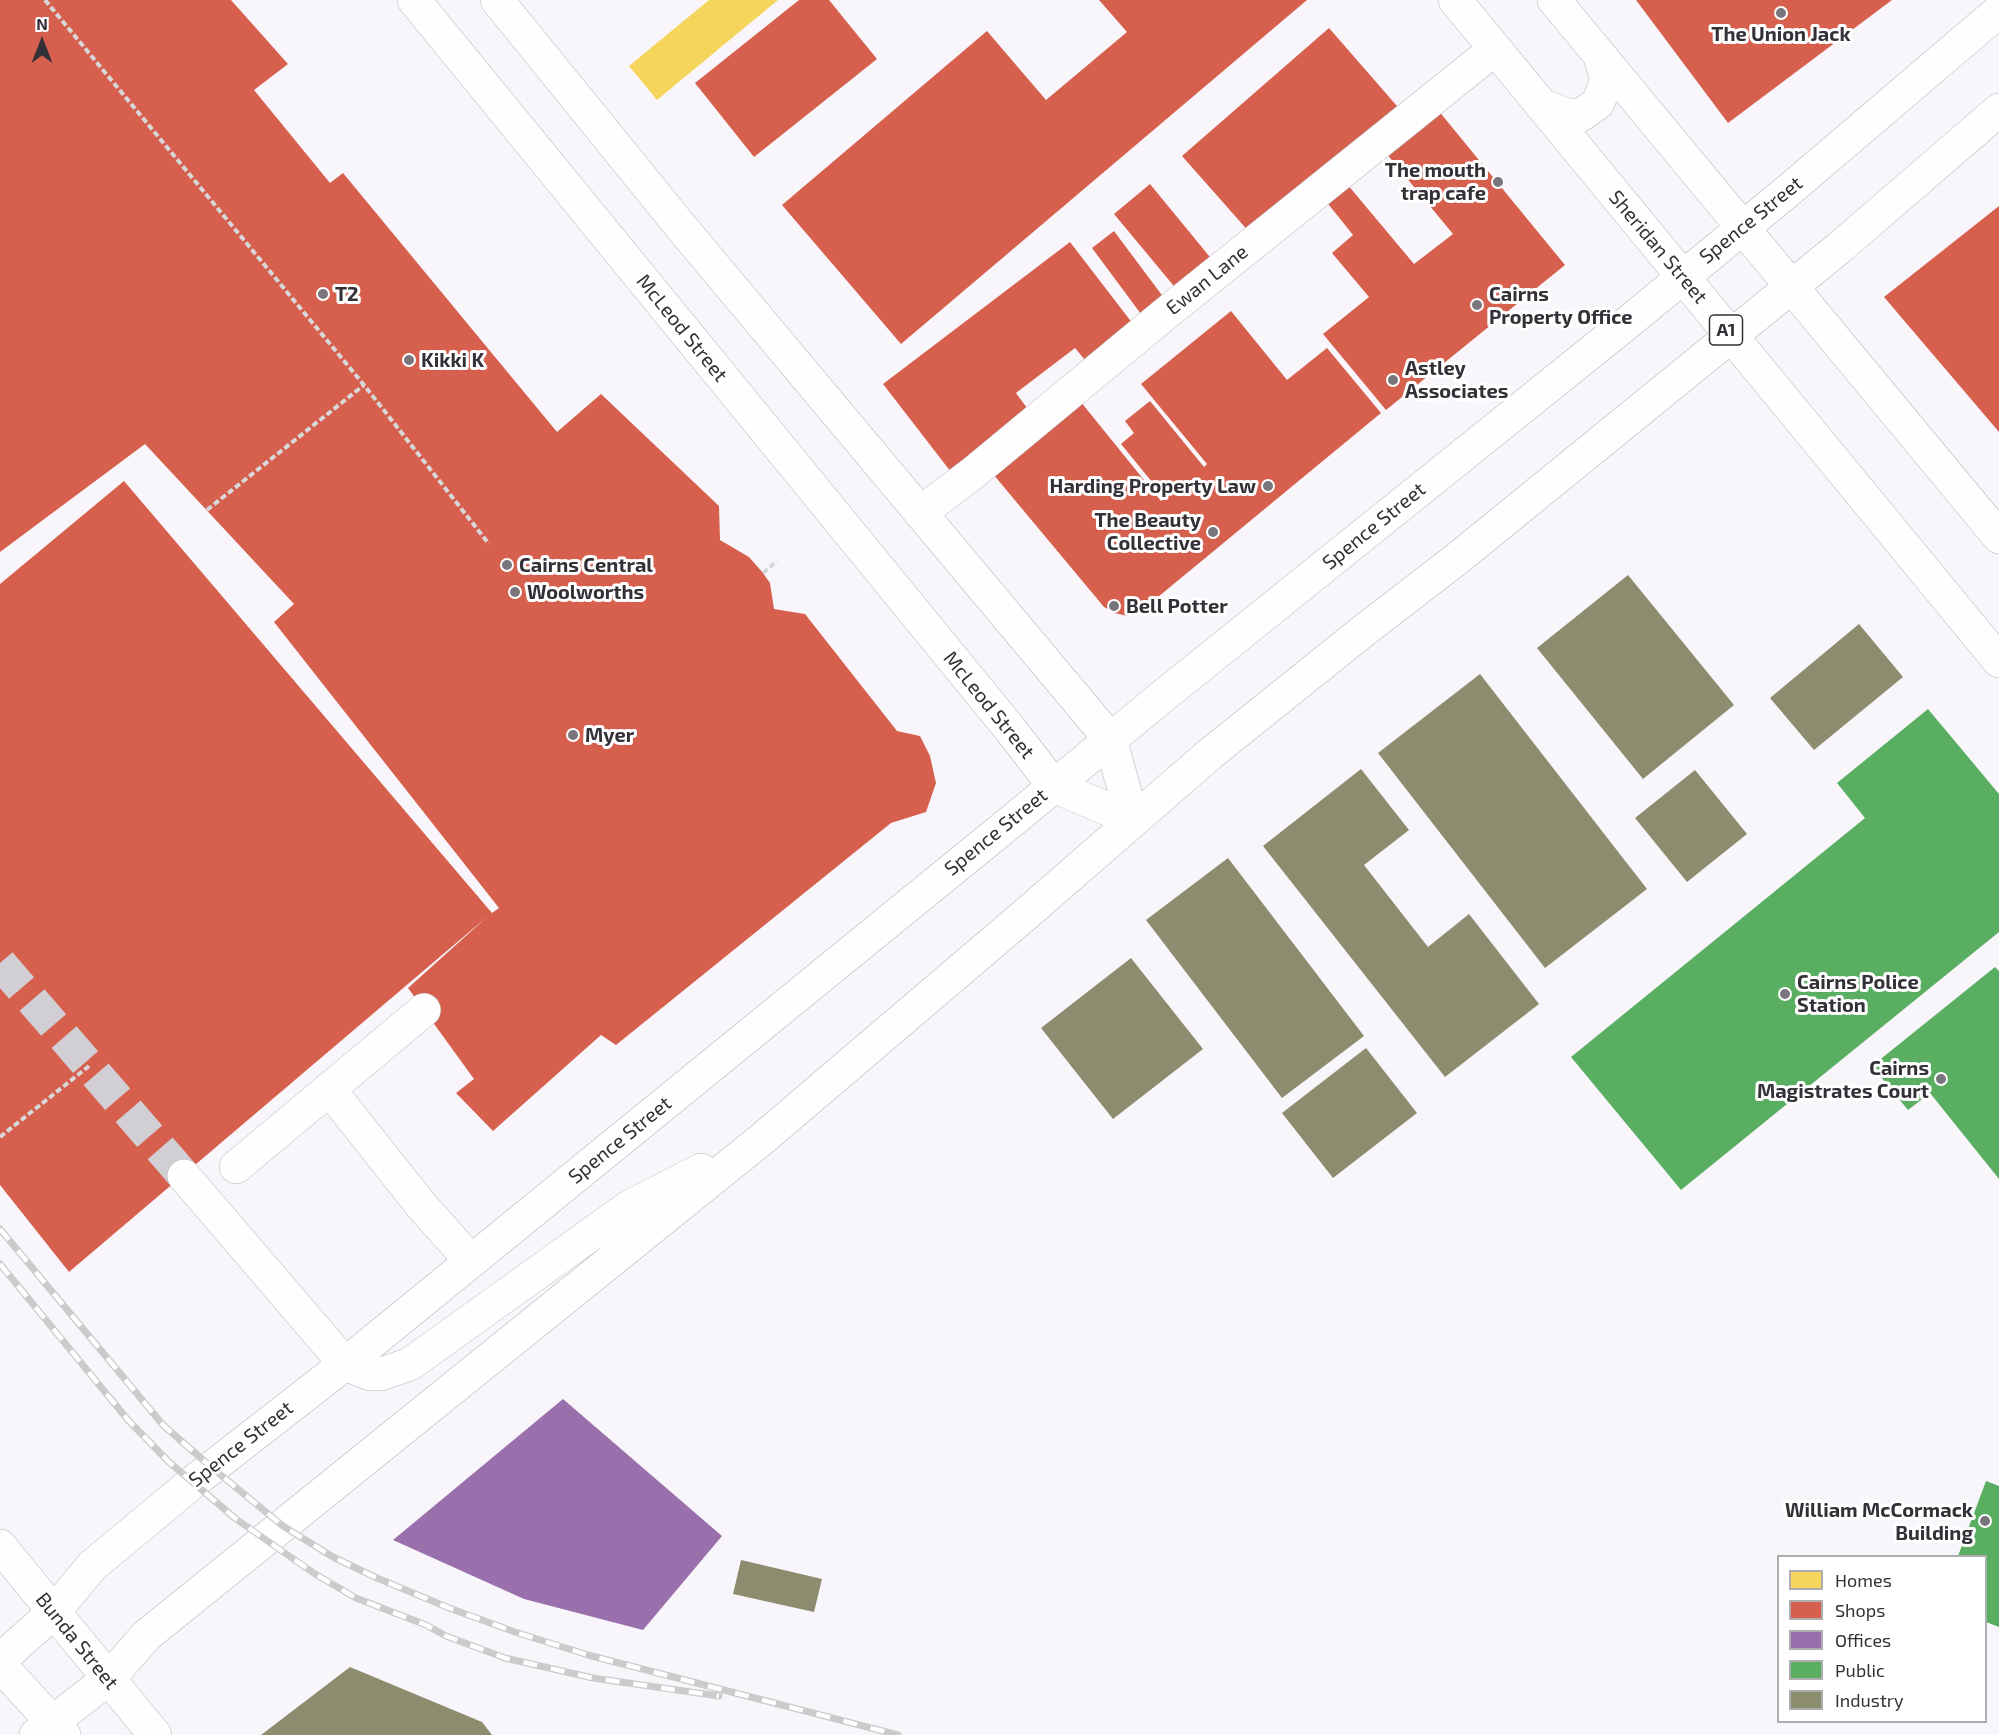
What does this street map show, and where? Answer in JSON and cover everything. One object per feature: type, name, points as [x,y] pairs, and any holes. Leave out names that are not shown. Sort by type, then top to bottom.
[{"type":"main road","name":"McLeod Street","points":[[414,0],[1010,729],[1054,786],[1133,820]]},
{"type":"main road","points":[[496,0],[675,219],[1110,739],[1133,820]]},
{"type":"main road","name":"Sheridan Street","points":[[1455,0],[1999,661]]},
{"type":"main road","points":[[1554,0],[1999,537]]},
{"type":"main road","name":"Spence Street","points":[[0,1660],[54,1612],[92,1566],[211,1467],[345,1364],[1110,739],[1683,277],[1999,10]]},
{"type":"main road","name":"Ewan Lane","points":[[920,513],[973,473],[1165,314],[1495,49]]},
{"type":"main road","points":[[1542,105],[1567,115],[1581,115],[1598,103],[1607,80],[1600,57]]},
{"type":"main road","points":[[0,1665],[51,1731],[108,1679],[147,1635],[762,1139],[1216,749],[1458,558],[1731,336],[1999,110]]},
{"type":"main road","points":[[237,1167],[424,1010]]},
{"type":"main road","points":[[329,1089],[471,1262]]},
{"type":"main road","points":[[184,1176],[345,1364],[370,1374],[394,1371],[410,1364],[629,1207],[762,1139]]},
{"type":"main road","name":"Bunda Street","points":[[0,1546],[155,1735]]},
{"type":"path","points":[[45,0],[364,385],[489,544]]},
{"type":"path","points":[[207,510],[364,385]]},
{"type":"path","points":[[763,573],[777,561]]},
{"type":"path","points":[[0,1137],[89,1066]]},
{"type":"building: Homes","points":[[709,0],[778,0],[657,100],[629,66]]},
{"type":"building: Shops","name":"Cairns Central","points":[[0,0],[231,0],[288,64],[254,90],[330,183],[343,173],[557,432],[601,394],[719,506],[720,540],[749,557],[763,573],[770,583],[774,609],[805,614],[897,731],[920,736],[930,756],[936,783],[926,812],[891,823],[616,1045],[601,1035],[493,1131],[456,1093],[474,1079],[408,988],[488,916],[69,1272],[0,1185],[0,584],[124,481],[492,913],[499,908],[274,622],[294,604],[145,444],[0,552]]},
{"type":"building: Shops","points":[[799,0],[829,0],[877,59],[754,157],[695,83]]},
{"type":"building: Shops","points":[[1099,0],[1307,0],[901,344],[782,205],[987,31],[1046,100],[1127,32]]},
{"type":"building: Shops","points":[[1636,0],[1892,0],[1728,123]]},
{"type":"building: Shops","points":[[1329,28],[1397,106],[1251,234],[1182,156]]},
{"type":"building: Shops","points":[[1433,104],[1565,265],[1386,410],[1323,334],[1369,297],[1332,253],[1353,235],[1321,195],[1342,178],[1414,264],[1453,234],[1381,147]]},
{"type":"building: Shops","points":[[1150,184],[1214,262],[1178,291],[1114,214]]},
{"type":"building: Shops","points":[[1999,206],[1999,432],[1884,297]]},
{"type":"building: Shops","points":[[1114,231],[1164,298],[1141,314],[1092,248]]},
{"type":"building: Shops","points":[[1070,242],[1133,324],[1085,360],[1075,348],[1016,393],[1030,412],[951,472],[883,384]]},
{"type":"building: Shops","points":[[1231,311],[1287,380],[1327,348],[1381,413],[1141,611],[1127,616],[1115,613],[1104,607],[988,468],[1076,396],[1161,501],[1165,498],[1121,444],[1134,433],[1125,421],[1150,401],[1204,467],[1207,464],[1141,384]]},
{"type":"building: Offices","points":[[563,1399],[722,1536],[643,1630],[524,1599],[393,1540]]},
{"type":"building: Public","name":"Cairns Police Station","points":[[1928,709],[1999,794],[1999,932],[1681,1190],[1571,1057],[1865,818],[1837,783]]},
{"type":"building: Public","name":"Cairns Magistrates Court","points":[[1995,967],[1999,971],[1999,1179],[1930,1093],[1908,1110],[1872,1066]]},
{"type":"building: Public","name":"William McCormack Building","points":[[1986,1481],[1999,1486],[1999,1627],[1987,1622],[1987,1555],[1958,1555]]},
{"type":"building: Industry","points":[[1628,575],[1734,705],[1643,779],[1537,648]]},
{"type":"building: Industry","points":[[1859,624],[1903,677],[1814,750],[1770,698]]},
{"type":"building: Industry","points":[[1480,674],[1647,889],[1545,968],[1378,753]]},
{"type":"building: Industry","points":[[1361,769],[1409,830],[1364,865],[1428,947],[1469,914],[1539,1004],[1445,1077],[1263,846]]},
{"type":"building: Industry","points":[[1695,770],[1747,834],[1687,882],[1635,818]]},
{"type":"building: Industry","points":[[1228,858],[1364,1036],[1282,1098],[1146,920]]},
{"type":"building: Industry","points":[[1131,958],[1203,1049],[1113,1119],[1041,1028]]},
{"type":"building: Industry","points":[[1366,1048],[1417,1113],[1333,1178],[1282,1113]]},
{"type":"building: Industry","points":[[741,1560],[822,1579],[814,1612],[733,1594]]},
{"type":"building: Industry","points":[[350,1667],[482,1722],[492,1735],[261,1735]]},
{"type":"tunnel","points":[[0,963],[184,1176]]},
{"type":"railway","points":[[0,1229],[163,1425],[283,1526],[333,1557],[449,1608],[588,1655],[898,1735]]},
{"type":"railway","points":[[0,1264],[128,1420],[169,1462],[236,1519],[315,1574],[356,1598],[505,1658],[593,1678],[719,1696]]},
{"type":"place","name":"The Union Jack","points":[[1781,13]]},
{"type":"place","name":"The mouth trap cafe","points":[[1498,182]]},
{"type":"place","name":"T2","points":[[323,294]]},
{"type":"place","name":"Cairns Property Office","points":[[1477,305]]},
{"type":"place","name":"Kikki K","points":[[409,360]]},
{"type":"place","name":"Astley Associates","points":[[1393,380]]},
{"type":"place","name":"Harding Property Law","points":[[1268,486]]},
{"type":"place","name":"The Beauty Collective","points":[[1213,532]]},
{"type":"place","name":"Cairns Central","points":[[507,565]]},
{"type":"place","name":"Woolworths","points":[[515,592]]},
{"type":"place","name":"Bell Potter","points":[[1114,606]]},
{"type":"place","name":"Myer","points":[[573,735]]},
{"type":"place","name":"Cairns Police Station","points":[[1785,994]]},
{"type":"place","name":"Cairns Magistrates Court","points":[[1941,1079]]},
{"type":"place","name":"William McCormack Building","points":[[1985,1521]]}]
